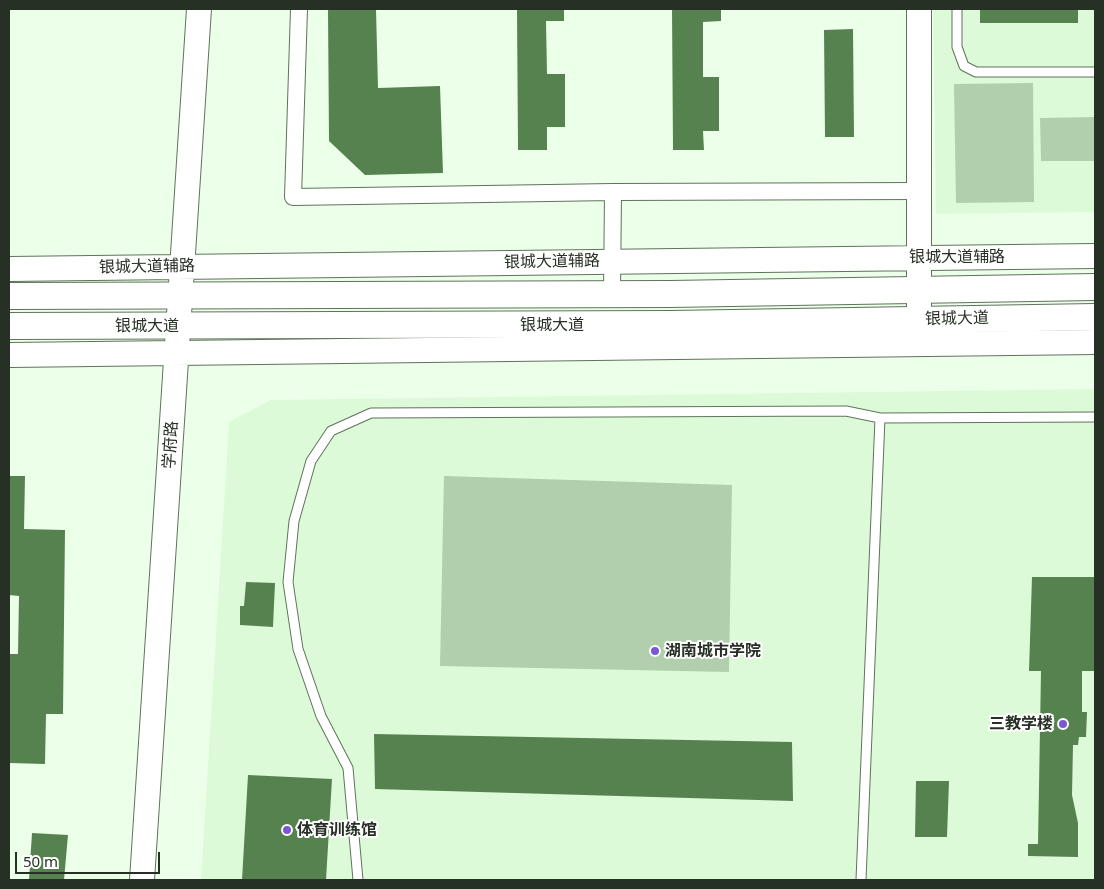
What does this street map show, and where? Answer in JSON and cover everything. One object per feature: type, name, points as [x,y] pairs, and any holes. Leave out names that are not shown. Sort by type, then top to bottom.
[{"type":"main road","name":"银城大道","points":[[9,296],[612,294],[1095,287]]},
{"type":"main road","name":"银城大道","points":[[9,326],[661,324],[1095,316]]},
{"type":"street","name":"学府路","points":[[142,880],[199,9]]},
{"type":"street","points":[[299,9],[292,197],[613,192],[918,191]]},
{"type":"street","points":[[918,9],[918,320]]},
{"type":"street","points":[[612,294],[613,192]]},
{"type":"street","name":"银城大道辅路","points":[[9,269],[1095,256]]},
{"type":"street","points":[[9,354],[1095,342]]},
{"type":"lane","points":[[957,9],[957,47],[964,66],[976,72],[1095,72]]},
{"type":"lane","points":[[358,880],[348,768],[321,716],[298,649],[288,582],[296,512],[311,460],[331,431],[371,413],[846,411],[880,418],[1095,417]]},
{"type":"lane","points":[[862,880],[880,418]]},
{"type":"shaded area","points":[[933,9],[1095,9],[1095,212],[936,214]]},
{"type":"shaded area","points":[[1033,83],[1034,202],[956,203],[954,84]]},
{"type":"shaded area","points":[[1095,117],[1095,161],[1041,161],[1040,118]]},
{"type":"shaded area","name":"湖南城市学院","points":[[1095,389],[1095,880],[201,880],[229,422],[271,400]]},
{"type":"shaded area","points":[[444,476],[732,485],[729,672],[440,666]]},
{"type":"building","points":[[328,9],[376,9],[378,88],[440,86],[443,173],[365,175],[329,141]]},
{"type":"building","points":[[517,9],[564,9],[564,21],[546,21],[547,74],[565,74],[565,127],[547,127],[547,150],[518,150]]},
{"type":"building","points":[[672,9],[721,9],[721,21],[703,22],[703,77],[719,77],[719,131],[703,131],[704,150],[673,150]]},
{"type":"building","points":[[980,9],[1078,9],[1078,23],[980,23]]},
{"type":"building","points":[[853,29],[854,137],[825,137],[824,30]]},
{"type":"building","points":[[9,476],[25,476],[24,529],[65,530],[63,714],[46,714],[45,764],[9,763],[9,654],[18,654],[19,596],[9,595]]},
{"type":"building","name":"三教学楼","points":[[1032,577],[1095,577],[1095,671],[1082,671],[1082,712],[1087,712],[1086,737],[1079,737],[1078,745],[1073,745],[1072,795],[1078,823],[1078,857],[1028,856],[1028,844],[1038,844],[1041,671],[1029,671]]},
{"type":"building","points":[[246,582],[275,583],[273,627],[240,625],[240,606],[244,606]]},
{"type":"building","points":[[374,734],[792,742],[793,801],[375,789]]},
{"type":"building","name":"体育训练馆","points":[[248,775],[332,779],[326,880],[242,880]]},
{"type":"building","points":[[916,781],[949,781],[947,837],[915,837]]},
{"type":"building","points":[[32,833],[68,835],[64,880],[29,880]]},
{"type":"place","name":"湖南城市学院","points":[[655,651]]},
{"type":"place","name":"三教学楼","points":[[1063,724]]},
{"type":"place","name":"体育训练馆","points":[[287,830]]}]
